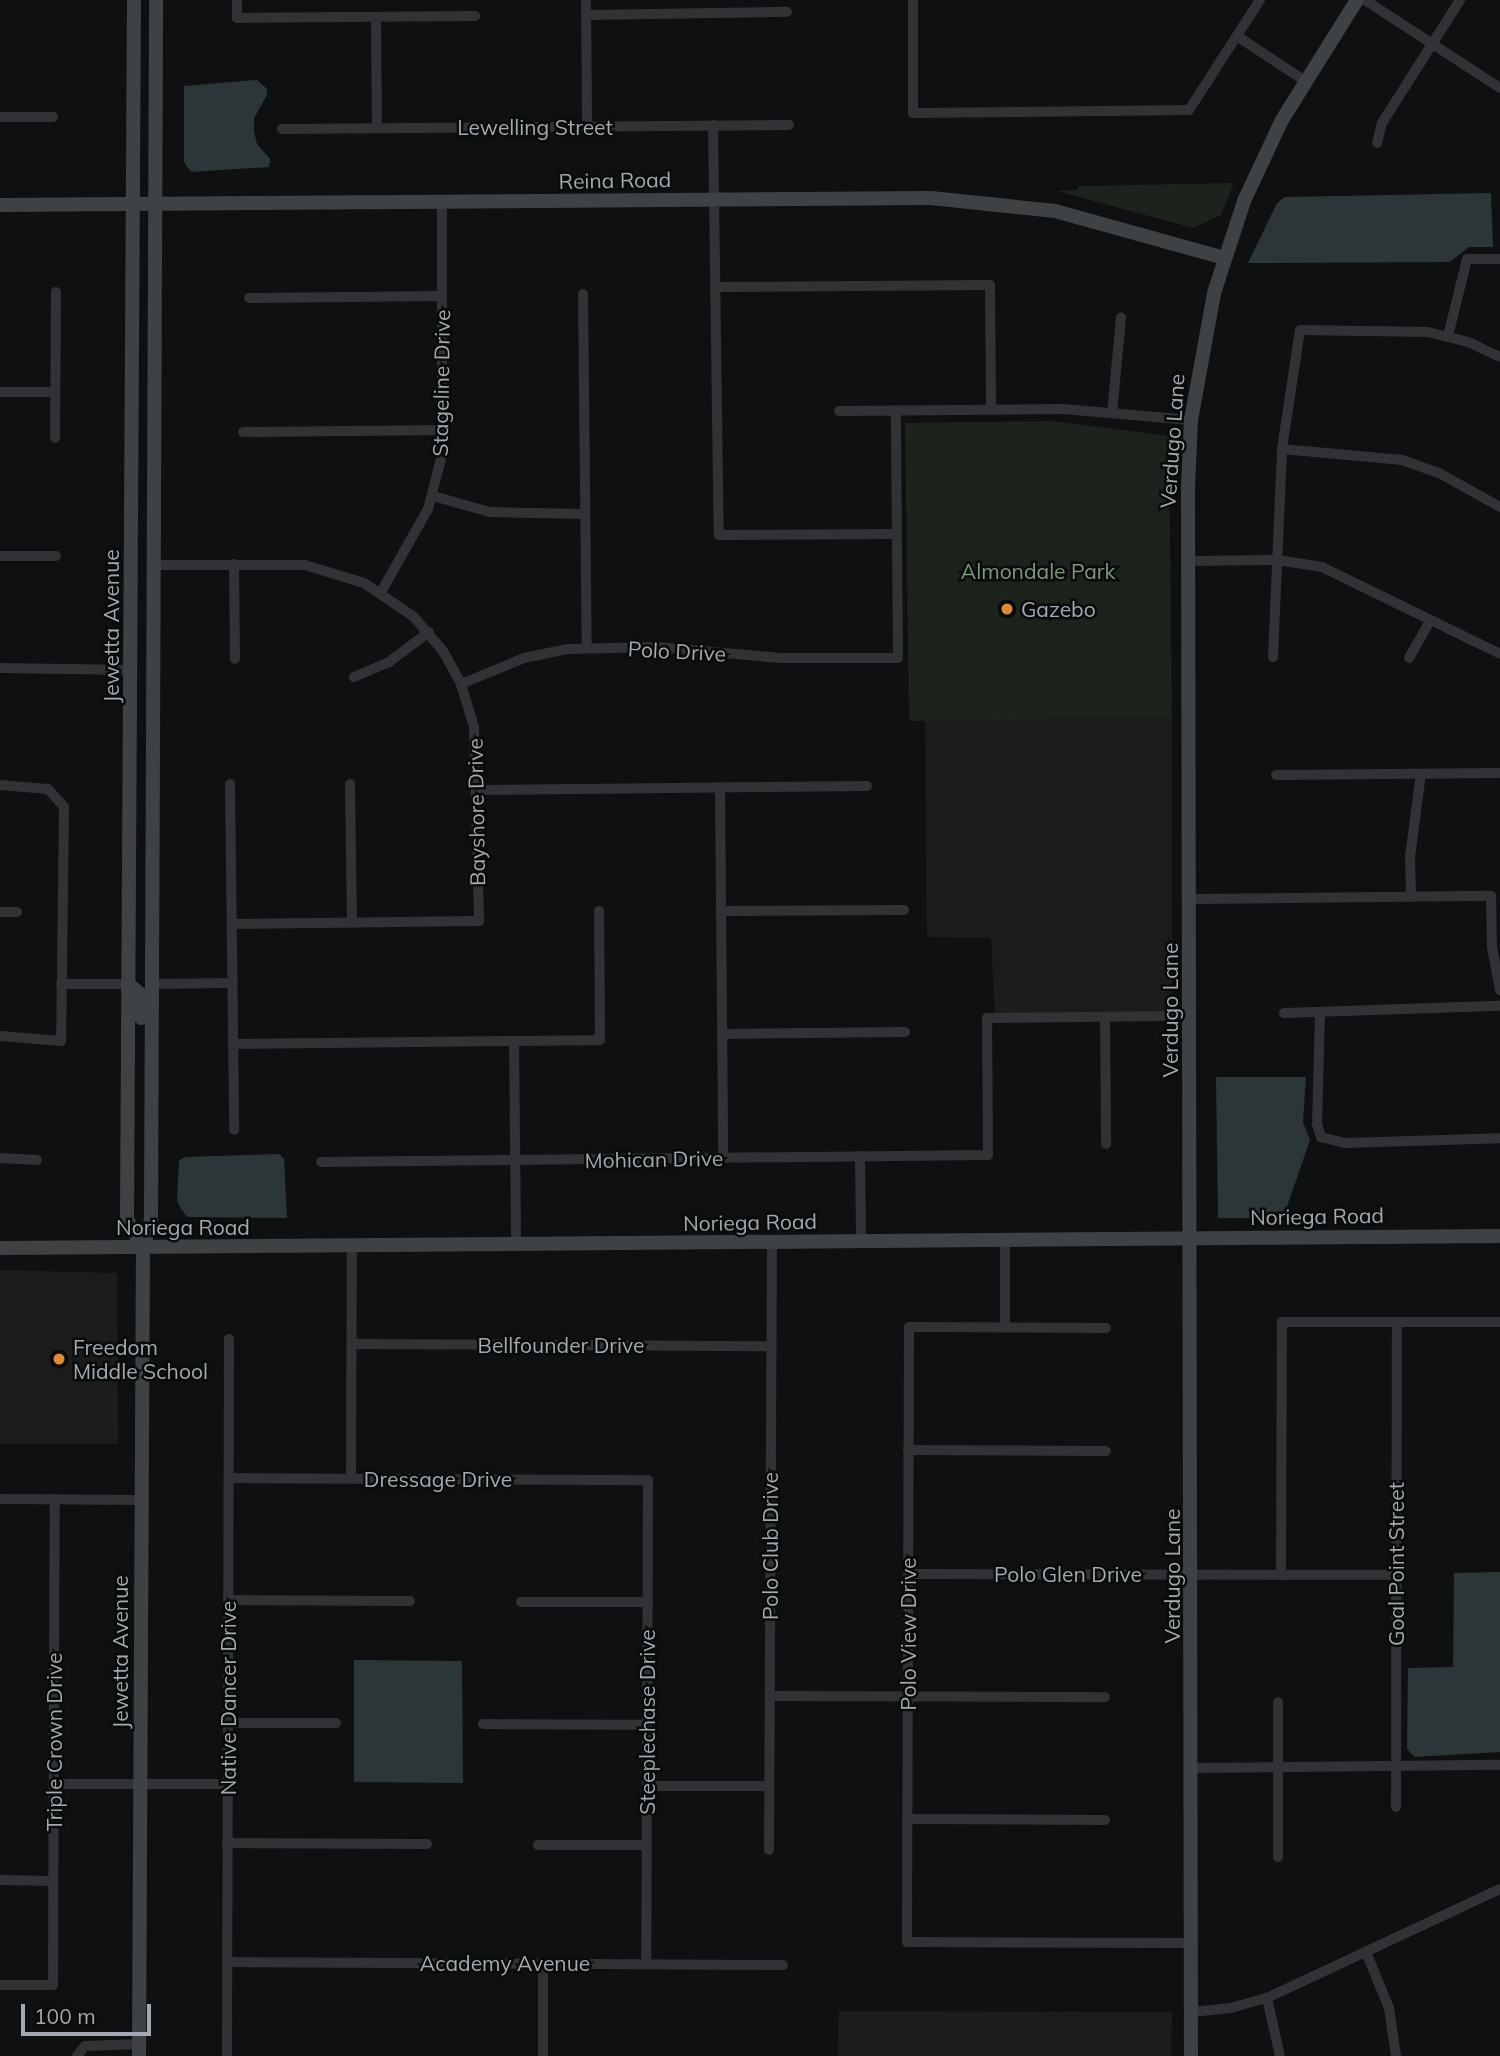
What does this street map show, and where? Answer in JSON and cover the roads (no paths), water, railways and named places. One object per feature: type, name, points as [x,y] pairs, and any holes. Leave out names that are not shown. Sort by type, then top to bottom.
[{"type":"street","name":"Jewetta Avenue","points":[[134,0],[130,205],[132,670],[127,1219],[143,1249]]},
{"type":"street","name":"Jewetta Avenue","points":[[139,2050],[143,1249],[151,1219],[156,0]]},
{"type":"street","points":[[237,0],[237,19],[475,16]]},
{"type":"street","points":[[586,0],[587,126]]},
{"type":"street","points":[[913,0],[913,113],[1189,110],[1261,0]]},
{"type":"street","name":"Verdugo Lane","points":[[1191,2056],[1193,1575],[1188,561],[1191,421],[1205,333],[1224,258],[1264,156],[1305,81],[1357,0]]},
{"type":"street","points":[[1365,0],[1500,88]]},
{"type":"street","points":[[1377,144],[1382,123],[1460,0]]},
{"type":"street","points":[[586,15],[787,12]]},
{"type":"street","points":[[376,17],[377,128]]},
{"type":"street","points":[[1237,36],[1305,81]]},
{"type":"street","points":[[0,117],[53,117]]},
{"type":"street","points":[[713,125],[719,536],[897,534],[896,410]]},
{"type":"street","name":"Lewelling Street","points":[[282,129],[789,125]]},
{"type":"street","name":"Reina Road","points":[[0,205],[931,198],[1014,204],[1095,219],[1224,258]]},
{"type":"street","name":"Stageline Drive","points":[[381,592],[433,496],[444,430],[442,202]]},
{"type":"street","points":[[1448,335],[1467,259],[1500,259]]},
{"type":"street","points":[[716,288],[990,285],[991,409]]},
{"type":"street","points":[[55,438],[53,391],[56,292]]},
{"type":"street","points":[[583,294],[587,648]]},
{"type":"street","points":[[249,298],[443,296]]},
{"type":"street","points":[[1112,413],[1121,317]]},
{"type":"street","points":[[1273,657],[1282,449],[1300,330],[1407,330],[1448,335],[1500,357]]},
{"type":"street","points":[[0,391],[53,391]]},
{"type":"street","points":[[838,411],[991,409],[1112,413],[1191,421]]},
{"type":"street","points":[[243,432],[444,430]]},
{"type":"street","points":[[1282,449],[1402,460],[1441,474],[1500,507]]},
{"type":"street","points":[[132,472],[141,498],[142,549],[152,565]]},
{"type":"street","points":[[433,496],[501,513],[585,514]]},
{"type":"street","name":"Polo Drive","points":[[461,684],[524,658],[587,648],[681,648],[780,659],[898,658],[897,534]]},
{"type":"street","points":[[0,556],[56,556]]},
{"type":"street","points":[[1188,561],[1277,560],[1341,574],[1500,654]]},
{"type":"street","points":[[234,564],[235,659]]},
{"type":"street","name":"Bayshore Drive","points":[[152,565],[315,567],[381,592],[429,632],[461,684],[474,727],[478,790],[479,921],[352,923]]},
{"type":"street","points":[[1409,658],[1430,621]]},
{"type":"street","points":[[354,677],[389,662],[429,632]]},
{"type":"street","points":[[0,668],[132,670],[142,684],[142,728],[151,741]]},
{"type":"street","points":[[1276,775],[1500,773]]},
{"type":"street","points":[[1410,897],[1410,857],[1420,774]]},
{"type":"street","points":[[230,784],[234,1130]]},
{"type":"street","points":[[232,924],[352,923],[351,784]]},
{"type":"street","points":[[0,785],[48,789],[64,807],[61,1041],[0,1036]]},
{"type":"street","points":[[478,790],[867,786]]},
{"type":"street","points":[[720,788],[723,1158]]},
{"type":"street","points":[[131,892],[141,912],[142,967],[150,984],[233,983]]},
{"type":"street","points":[[1191,899],[1491,896],[1492,947],[1500,990]]},
{"type":"street","points":[[721,912],[904,910]]},
{"type":"street","points":[[233,1044],[600,1040],[599,911]]},
{"type":"street","points":[[0,912],[17,912]]},
{"type":"street","points":[[61,984],[128,984],[139,993],[141,1044],[150,1067]]},
{"type":"street","points":[[1284,1013],[1500,1006]]},
{"type":"street","points":[[1320,1012],[1317,1125],[1321,1138],[1345,1143],[1500,1138]]},
{"type":"street","points":[[1107,1144],[1105,1017],[1191,1016]]},
{"type":"street","name":"Mohican Drive","points":[[321,1162],[988,1155],[987,1018],[1105,1017]]},
{"type":"street","points":[[722,1034],[905,1032]]},
{"type":"street","points":[[514,1041],[516,1245]]},
{"type":"street","points":[[860,1156],[861,1242]]},
{"type":"street","points":[[0,1158],[37,1160]]},
{"type":"street","name":"Noriega Road","points":[[0,1248],[143,1249],[1500,1236]]},
{"type":"street","points":[[1005,1240],[1005,1327],[1106,1328]]},
{"type":"street","name":"Polo Club Drive","points":[[769,1850],[772,1242]]},
{"type":"street","points":[[351,1478],[352,1246]]},
{"type":"street","points":[[1281,1575],[1282,1322],[1500,1322]]},
{"type":"street","name":"Goal Point Street","points":[[1396,1807],[1397,1322]]},
{"type":"street","name":"Polo View Drive","points":[[1005,1327],[909,1327],[907,1942],[1192,1943]]},
{"type":"street","name":"Native Dancer Drive","points":[[226,2056],[229,1339]]},
{"type":"street","name":"Bellfounder Drive","points":[[352,1344],[771,1346]]},
{"type":"street","points":[[908,1450],[1106,1451]]},
{"type":"street","name":"Dressage Drive","points":[[229,1478],[648,1479]]},
{"type":"street","name":"Steeplechase Drive","points":[[646,1964],[648,1479]]},
{"type":"street","points":[[0,1499],[142,1500]]},
{"type":"street","name":"Triple Crown Drive","points":[[0,1985],[53,1985],[55,1499]]},
{"type":"street","name":"Polo Glen Drive","points":[[908,1574],[1396,1575]]},
{"type":"street","points":[[228,1600],[410,1601]]},
{"type":"street","points":[[521,1602],[648,1602]]},
{"type":"street","points":[[770,1696],[1105,1697]]},
{"type":"street","points":[[1278,1702],[1278,1857]]},
{"type":"street","points":[[228,1723],[337,1723]]},
{"type":"street","points":[[483,1724],[647,1725]]},
{"type":"street","points":[[1192,1768],[1396,1769],[1500,1765]]},
{"type":"street","points":[[54,1784],[228,1784]]},
{"type":"street","points":[[647,1786],[769,1786]]},
{"type":"street","points":[[907,1819],[1105,1820]]},
{"type":"street","points":[[227,1843],[427,1844]]},
{"type":"street","points":[[538,1845],[647,1845]]},
{"type":"street","points":[[0,1880],[53,1881]]},
{"type":"street","points":[[1192,2012],[1231,2008],[1266,1998],[1500,1889]]},
{"type":"street","points":[[1366,1952],[1390,2008],[1396,2056]]},
{"type":"street","name":"Academy Avenue","points":[[227,1962],[783,1965]]},
{"type":"street","points":[[543,1964],[543,2056]]},
{"type":"street","points":[[1266,1998],[1280,2056]]},
{"type":"street","points":[[77,2056],[86,2046],[139,2050]]},
{"type":"place","name":"Gazebo","points":[[1007,609]]},
{"type":"place","name":"Freedom Middle School","points":[[59,1359]]},
{"type":"park label","name":"Almondale Park","points":[[1038,571]]}]
